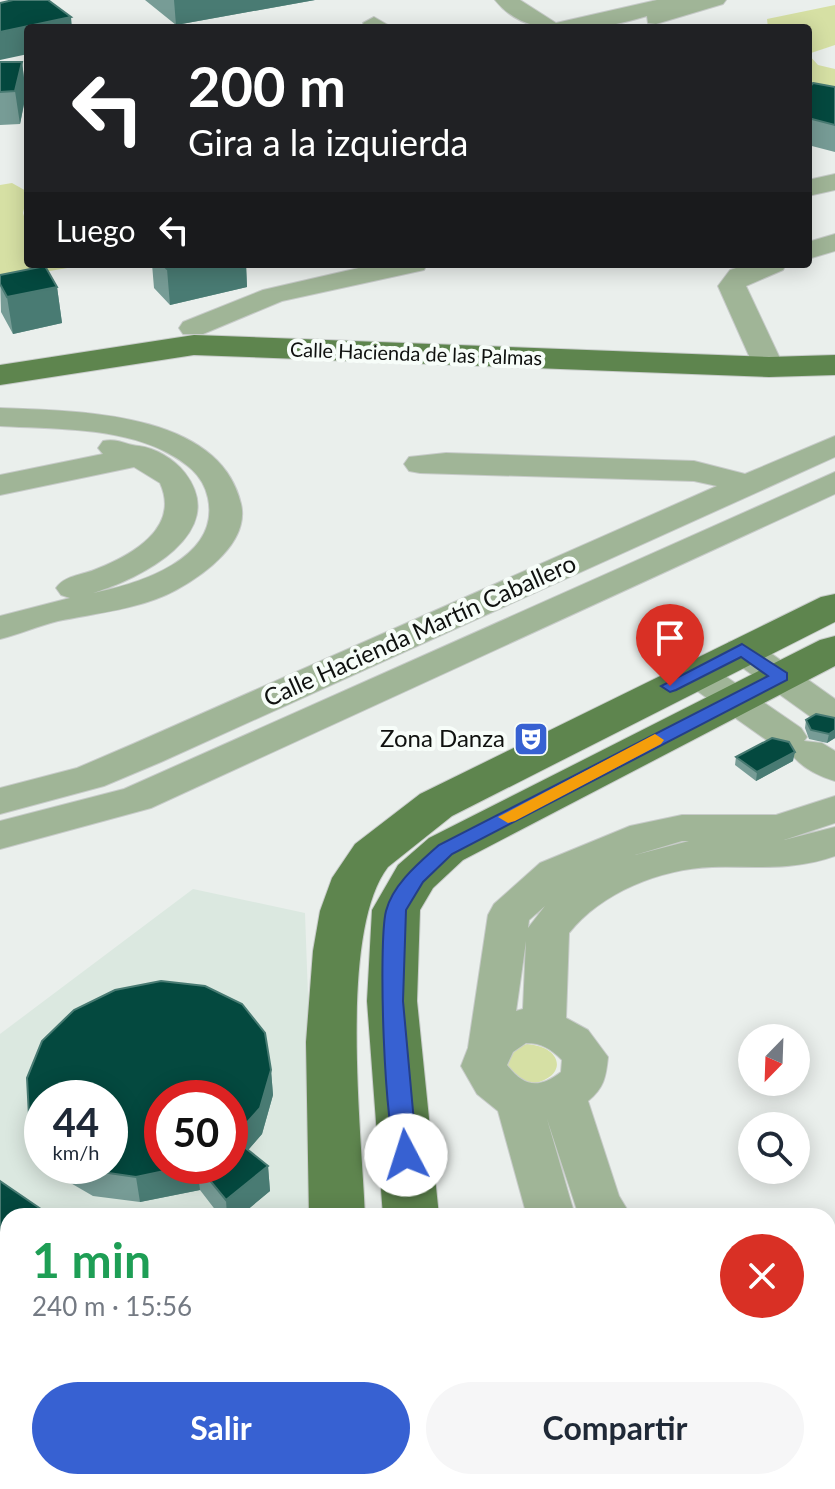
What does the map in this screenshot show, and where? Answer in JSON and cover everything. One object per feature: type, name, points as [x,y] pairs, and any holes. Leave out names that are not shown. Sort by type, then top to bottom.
[{"type":"main road","name":"Calle Hacienda de las Palmas","points":[[0,354],[193,328],[413,346]]},
{"type":"main road","name":"Calle Hacienda de las Palmas","points":[[0,375],[119,354],[194,345],[413,346],[766,359],[835,365]]},
{"type":"main road","name":"Calle Hacienda de las Palmas","points":[[766,359],[835,348]]},
{"type":"main road","points":[[410,1208],[392,1001],[396,910],[415,877],[446,849],[714,686],[742,650],[835,606]]},
{"type":"main road","points":[[337,1208],[334,1005],[342,914],[357,875],[389,837],[436,805],[714,686],[780,676],[835,649]]},
{"type":"street","points":[[505,0],[544,24]]},
{"type":"street","points":[[629,24],[716,0]]},
{"type":"street","points":[[578,24],[673,1]]},
{"type":"street","points":[[812,187],[835,182]]},
{"type":"street","points":[[812,250],[835,242]]},
{"type":"street","points":[[193,328],[219,313],[257,300],[397,268]]},
{"type":"street","points":[[762,268],[733,280],[732,286],[766,359]]},
{"type":"street","points":[[0,417],[89,422],[179,447],[208,463],[221,482],[227,500],[226,523],[214,544],[185,569],[152,590],[0,628]]},
{"type":"street","points":[[0,436],[77,456],[138,457],[179,447]]},
{"type":"street","name":"Calle Hacienda Martín Caballero","points":[[0,801],[90,777],[147,753],[835,445]]},
{"type":"street","points":[[0,485],[77,456]]},
{"type":"street","points":[[0,606],[84,585],[142,561],[174,532],[184,509],[177,484],[164,470],[138,457]]},
{"type":"street","points":[[420,464],[446,462],[694,471],[748,484]]},
{"type":"street","name":"Calle Hacienda Martín Caballero","points":[[0,835],[137,799],[835,482]]},
{"type":"street","points":[[742,650],[831,714]]},
{"type":"street","points":[[714,686],[811,752]]},
{"type":"street","points":[[489,1045],[503,1033],[523,1026],[544,1026],[571,1037],[585,1057],[583,1080],[564,1098],[534,1103],[518,1101],[494,1087],[484,1066],[509,915],[554,873],[644,836],[682,828],[778,828],[835,809]]},
{"type":"street","points":[[544,1026],[548,930],[579,896],[661,862],[691,855],[785,856],[814,851],[835,841]]},
{"type":"street","points":[[564,1098],[600,1208]]},
{"type":"street","points":[[518,1101],[549,1208]]},
{"type":"shaded area","points":[[193,889],[305,913],[316,1208],[0,1208],[0,1034]]},
{"type":"green space","points":[[835,5],[835,45],[812,53],[812,24],[768,24],[767,19]]},
{"type":"green space","points":[[812,58],[818,65],[835,69],[835,113],[812,109]]},
{"type":"green space","points":[[12,183],[24,190],[24,268],[67,268],[14,277],[0,283],[0,185]]},
{"type":"green space","points":[[527,1044],[549,1051],[557,1063],[556,1070],[550,1076],[529,1084],[508,1070],[507,1059],[514,1049]]},
{"type":"building","points":[[48,0],[71,17],[24,24],[24,27],[0,32],[0,3]]},
{"type":"building","points":[[0,62],[22,62],[15,91],[0,92]]},
{"type":"building","points":[[812,84],[835,87],[835,125],[812,119]]},
{"type":"building","points":[[46,268],[57,287],[7,297],[0,284],[0,275]]},
{"type":"building","points":[[816,714],[835,718],[835,730],[829,734],[811,730],[806,720]]},
{"type":"building","points":[[772,738],[789,742],[795,752],[757,772],[736,757]]},
{"type":"building","points":[[161,981],[205,986],[242,1004],[265,1033],[271,1070],[260,1108],[248,1121],[248,1080],[144,1080],[144,1175],[136,1177],[128,1176],[128,1080],[27,1080],[42,1041],[74,1010],[115,990]]},
{"type":"building","points":[[248,1150],[268,1166],[248,1182]]},
{"type":"building","points":[[0,1181],[39,1208],[0,1208]]},
{"type":"building","points":[[213,1184],[246,1184],[226,1200]]},
{"type":"slow traffic","points":[[508,817],[655,740]]},
{"type":"place","name":"Zona Danza","points":[[531,739]]},
{"type":"route","points":[[406,1155],[392,1001],[396,910],[415,877],[446,849],[780,676],[742,650],[670,686]]}]
